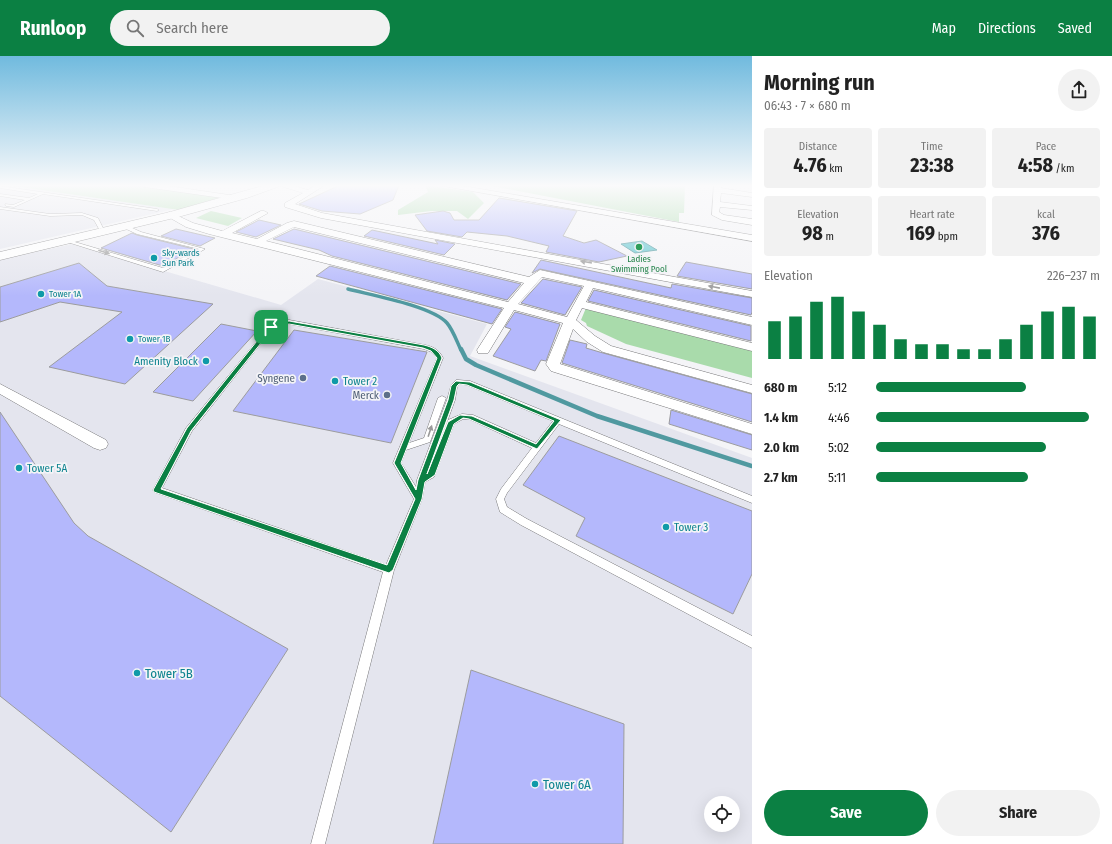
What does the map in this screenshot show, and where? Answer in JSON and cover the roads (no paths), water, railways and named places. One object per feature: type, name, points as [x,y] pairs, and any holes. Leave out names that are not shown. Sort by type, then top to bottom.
[{"type":"main road","points":[[0,256],[66,240],[101,228],[127,222]]},
{"type":"main road","points":[[0,251],[126,227],[145,222]]},
{"type":"street","points":[[184,222],[224,234],[570,321],[591,339],[607,349],[752,389]]},
{"type":"street","points":[[224,234],[247,222]]},
{"type":"street","points":[[359,222],[752,294]]},
{"type":"street","points":[[663,222],[752,238]]},
{"type":"street","points":[[258,242],[294,224],[531,280]]},
{"type":"street","points":[[483,350],[511,306],[531,280],[540,273],[752,321]]},
{"type":"street","points":[[590,284],[570,321],[553,364],[554,367],[752,429]]},
{"type":"street","points":[[578,304],[752,347]]},
{"type":"street","points":[[0,388],[100,444]]},
{"type":"lane","points":[[98,222],[101,228]]},
{"type":"lane","points":[[66,240],[163,270],[203,249],[138,233],[126,227]]},
{"type":"lane","points":[[389,570],[157,490],[189,430],[271,327],[284,323],[424,346],[436,352],[440,358],[397,463],[418,499]]},
{"type":"lane","points":[[318,844],[389,570],[418,499],[421,480],[451,400],[454,386],[458,382],[468,383],[752,500]]},
{"type":"lane","points":[[403,448],[427,440],[442,398]]},
{"type":"lane","points":[[421,480],[431,475],[451,422],[462,416],[470,417],[537,447]]},
{"type":"lane","points":[[558,420],[504,491],[500,499],[503,509],[531,526],[752,642]]},
{"type":"water","name":"Ladies Swimming Pool","points":[[642,241],[657,250],[635,253],[621,244]]},
{"type":"waterway","points":[[348,289],[415,306],[428,311],[447,323],[461,350]]},
{"type":"waterway","points":[[461,349],[466,359],[476,365],[597,416],[752,466]]},
{"type":"place","name":"Ladies Swimming Pool","points":[[639,247]]},
{"type":"place","name":"Sky-wards Sun Park","points":[[154,258]]},
{"type":"place","name":"Tower 1A","points":[[41,294]]},
{"type":"place","name":"Tower 1B","points":[[130,339]]},
{"type":"place","name":"Amenity Block","points":[[206,361]]},
{"type":"place","name":"Syngene","points":[[303,378]]},
{"type":"place","name":"Tower 2","points":[[335,381]]},
{"type":"place","name":"Merck","points":[[387,395]]},
{"type":"place","name":"Tower 5A","points":[[19,468]]},
{"type":"place","name":"Tower 3","points":[[666,527]]},
{"type":"place","name":"Tower 5B","points":[[137,673]]},
{"type":"place","name":"Tower 6A","points":[[535,784]]}]
